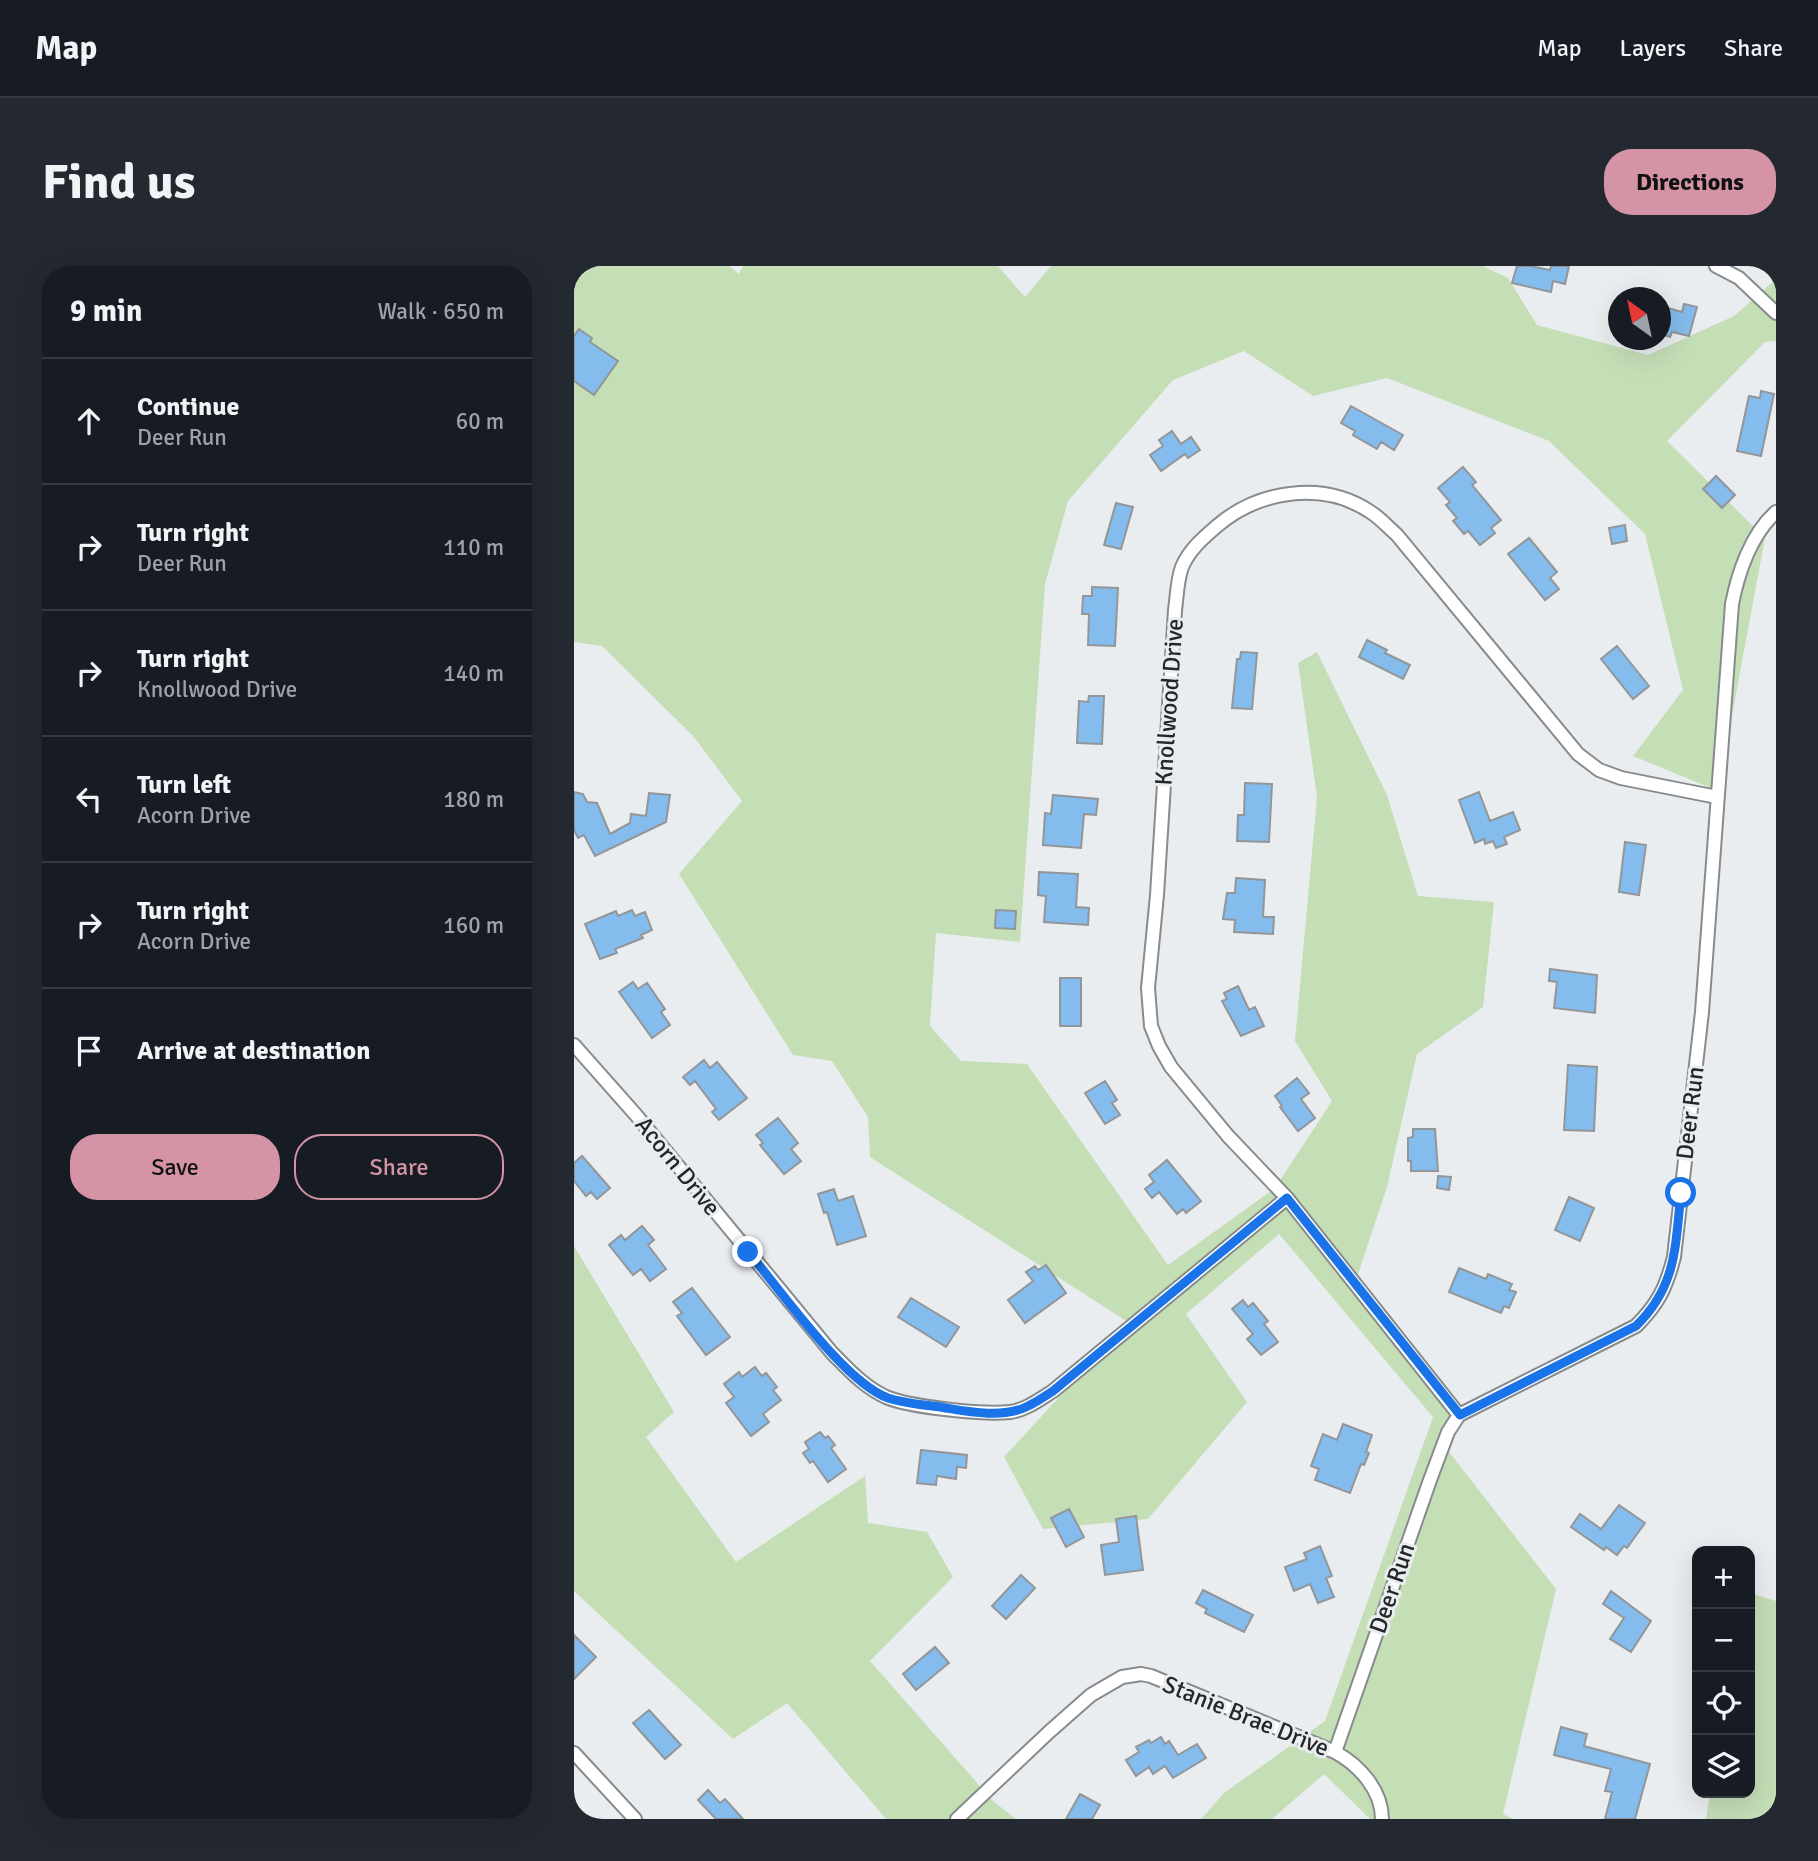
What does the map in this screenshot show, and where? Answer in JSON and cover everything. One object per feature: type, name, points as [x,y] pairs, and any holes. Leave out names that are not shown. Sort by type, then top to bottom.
[{"type":"street","points":[[1716,266],[1739,278],[1776,313]]},
{"type":"street","name":"Knollwood Drive","points":[[1460,1415],[1287,1198],[1228,1136],[1171,1067],[1158,1046],[1149,1012],[1148,988],[1157,895],[1175,610],[1181,568],[1195,545],[1223,521],[1247,506],[1275,495],[1307,493],[1356,504],[1372,513],[1397,534],[1578,754],[1599,770],[1621,778],[1717,797]]},
{"type":"street","name":"Deer Run","points":[[1335,1752],[1430,1479],[1448,1432],[1460,1415],[1636,1326],[1654,1309],[1668,1282],[1674,1257],[1702,1012],[1732,604],[1736,582],[1755,539],[1776,512]]},
{"type":"street","name":"Acorn Drive","points":[[574,1045],[636,1115],[832,1353],[862,1383],[888,1398],[965,1412],[1010,1412],[1025,1408],[1053,1391],[1287,1198]]},
{"type":"street","name":"Stanie Brae Drive","points":[[957,1819],[1091,1695],[1122,1678],[1142,1675],[1151,1676],[1351,1761],[1368,1781],[1380,1802],[1382,1819]]},
{"type":"street","points":[[574,1754],[635,1819]]},
{"type":"green space","points":[[574,266],[729,266],[739,274],[743,266],[998,266],[1025,297],[1051,266],[1483,266],[1508,278],[1537,325],[1608,344],[1608,350],[1630,350],[1648,355],[1659,350],[1671,350],[1671,345],[1734,316],[1776,279],[1776,341],[1765,342],[1667,441],[1765,538],[1718,791],[1633,756],[1683,690],[1645,534],[1549,441],[1387,378],[1313,396],[1244,351],[1173,380],[1068,501],[1045,584],[1020,942],[936,933],[930,1026],[961,1061],[1027,1064],[1168,1265],[1275,1188],[1332,1101],[1295,1041],[1317,797],[1298,663],[1317,652],[1387,795],[1418,896],[1494,902],[1483,1007],[1417,1054],[1387,1187],[1354,1286],[1451,1416],[1442,1443],[1556,1589],[1503,1814],[1513,1819],[1370,1819],[1324,1774],[1272,1819],[1201,1819],[1224,1793],[1325,1721],[1433,1417],[1279,1234],[1186,1314],[1247,1402],[1148,1519],[1043,1529],[1004,1457],[1128,1322],[870,1157],[868,1117],[832,1061],[793,1055],[679,874],[742,801],[694,737],[602,646],[574,642]]},
{"type":"green space","points":[[574,1246],[674,1412],[646,1437],[736,1562],[865,1476],[868,1523],[927,1532],[953,1577],[870,1661],[993,1801],[1016,1819],[886,1819],[787,1703],[733,1739],[574,1591]]},
{"type":"green space","points":[[1755,1595],[1776,1601],[1776,1819],[1706,1819],[1709,1798],[1755,1798]]},
{"type":"building","points":[[1517,266],[1550,270],[1551,266],[1569,266],[1565,284],[1553,281],[1551,292],[1512,283]]},
{"type":"building","points":[[1684,304],[1697,307],[1689,336],[1672,332],[1671,334],[1671,309],[1682,312]]},
{"type":"building","points":[[579,329],[592,338],[590,342],[618,361],[594,395],[574,381],[574,336]]},
{"type":"building","points":[[1761,391],[1774,394],[1761,456],[1737,451],[1749,396],[1760,398]]},
{"type":"building","points":[[1351,406],[1403,435],[1394,450],[1381,442],[1377,449],[1353,435],[1355,431],[1341,423]]},
{"type":"building","points":[[1172,431],[1181,444],[1191,437],[1200,450],[1188,458],[1185,454],[1161,471],[1150,455],[1163,446],[1159,440]]},
{"type":"building","points":[[1463,467],[1476,482],[1472,485],[1501,520],[1491,528],[1495,533],[1480,545],[1468,531],[1464,534],[1453,521],[1457,518],[1446,505],[1450,502],[1438,488]]},
{"type":"building","points":[[1716,476],[1735,495],[1722,508],[1703,489]]},
{"type":"building","points":[[1116,503],[1133,507],[1121,549],[1104,545]]},
{"type":"building","points":[[1625,525],[1627,541],[1612,544],[1609,528]]},
{"type":"building","points":[[1529,538],[1557,572],[1550,578],[1559,589],[1545,600],[1508,554]]},
{"type":"building","points":[[1092,587],[1118,588],[1115,646],[1088,645],[1089,614],[1082,614],[1083,596],[1092,596]]},
{"type":"building","points":[[1367,640],[1387,650],[1385,653],[1410,665],[1403,679],[1359,657]]},
{"type":"building","points":[[1617,646],[1649,686],[1633,699],[1601,659]]},
{"type":"building","points":[[1241,652],[1257,653],[1252,709],[1232,708],[1237,659],[1240,659]]},
{"type":"building","points":[[1089,696],[1104,696],[1102,744],[1077,743],[1079,701],[1088,702]]},
{"type":"building","points":[[1245,783],[1272,784],[1269,842],[1237,841],[1238,815],[1244,815]]},
{"type":"building","points":[[574,792],[583,794],[587,802],[597,803],[610,834],[630,823],[631,814],[646,816],[649,793],[670,795],[666,822],[595,856],[584,835],[578,838],[574,830]]},
{"type":"building","points":[[1479,792],[1490,821],[1513,812],[1520,830],[1504,837],[1507,844],[1496,848],[1493,841],[1485,844],[1484,839],[1475,843],[1459,800]]},
{"type":"building","points":[[1053,795],[1098,799],[1096,815],[1084,814],[1081,848],[1043,845],[1045,813],[1051,814]]},
{"type":"building","points":[[1625,842],[1646,845],[1639,895],[1619,892]]},
{"type":"building","points":[[1039,872],[1078,874],[1076,907],[1089,908],[1088,925],[1044,922],[1046,896],[1038,895]]},
{"type":"building","points":[[1236,878],[1265,880],[1263,917],[1274,917],[1273,934],[1234,932],[1235,920],[1223,919],[1227,893],[1235,893]]},
{"type":"building","points":[[632,910],[635,916],[645,912],[652,930],[641,935],[643,938],[615,949],[617,953],[600,959],[585,924],[616,911],[618,916]]},
{"type":"building","points":[[996,910],[1016,911],[1015,929],[995,928]]},
{"type":"building","points":[[1550,969],[1597,975],[1595,1013],[1554,1008],[1557,982],[1549,981]]},
{"type":"building","points":[[1060,978],[1081,978],[1081,1026],[1060,1026]]},
{"type":"building","points":[[633,982],[638,989],[647,983],[665,1009],[661,1012],[670,1025],[652,1038],[619,992]]},
{"type":"building","points":[[1238,986],[1249,1010],[1255,1007],[1264,1026],[1241,1036],[1222,1001],[1227,999],[1224,993]]},
{"type":"building","points":[[704,1060],[710,1068],[717,1062],[747,1098],[719,1120],[712,1112],[716,1109],[695,1081],[690,1085],[683,1077]]},
{"type":"building","points":[[1568,1065],[1597,1067],[1594,1131],[1564,1130]]},
{"type":"building","points":[[1297,1078],[1309,1093],[1301,1099],[1315,1118],[1298,1131],[1275,1096]]},
{"type":"building","points":[[1105,1081],[1117,1100],[1112,1103],[1120,1115],[1105,1124],[1085,1093]]},
{"type":"building","points":[[778,1118],[798,1143],[791,1149],[801,1161],[784,1174],[760,1145],[763,1143],[756,1135]]},
{"type":"building","points":[[1413,1129],[1435,1129],[1438,1171],[1411,1171],[1408,1138],[1413,1137]]},
{"type":"building","points":[[582,1156],[610,1188],[597,1199],[591,1192],[586,1196],[574,1181],[574,1163]]},
{"type":"building","points":[[1167,1160],[1201,1201],[1186,1213],[1183,1209],[1177,1214],[1159,1192],[1152,1198],[1145,1189],[1154,1182],[1149,1175]]},
{"type":"building","points":[[1438,1176],[1451,1177],[1449,1190],[1437,1188]]},
{"type":"building","points":[[834,1189],[838,1201],[853,1196],[866,1236],[837,1245],[827,1212],[824,1213],[818,1194]]},
{"type":"building","points":[[1569,1197],[1594,1208],[1580,1241],[1555,1230]]},
{"type":"building","points":[[642,1226],[654,1240],[648,1245],[666,1269],[650,1281],[641,1269],[633,1275],[609,1245],[621,1235],[625,1240]]},
{"type":"building","points":[[1046,1265],[1066,1293],[1025,1323],[1008,1300],[1033,1281],[1026,1272],[1035,1266],[1038,1270]]},
{"type":"building","points":[[1459,1268],[1486,1279],[1488,1274],[1512,1284],[1509,1290],[1516,1292],[1509,1308],[1504,1306],[1501,1313],[1449,1292]]},
{"type":"building","points":[[692,1288],[730,1337],[706,1355],[677,1316],[682,1313],[673,1302]]},
{"type":"building","points":[[911,1298],[959,1327],[946,1347],[898,1317]]},
{"type":"building","points":[[1243,1300],[1248,1307],[1253,1303],[1268,1321],[1264,1324],[1278,1342],[1261,1355],[1247,1339],[1253,1334],[1232,1309]]},
{"type":"building","points":[[755,1367],[762,1376],[766,1373],[777,1387],[773,1390],[781,1400],[763,1414],[769,1422],[751,1436],[726,1403],[734,1397],[724,1384],[739,1372],[742,1377]]},
{"type":"building","points":[[1343,1424],[1372,1435],[1366,1452],[1369,1453],[1364,1465],[1361,1464],[1350,1493],[1315,1480],[1319,1469],[1311,1466],[1323,1434],[1337,1440]]},
{"type":"building","points":[[820,1432],[825,1438],[828,1436],[835,1445],[831,1448],[846,1469],[828,1482],[813,1461],[810,1463],[803,1453],[809,1449],[805,1442]]},
{"type":"building","points":[[921,1450],[967,1455],[966,1468],[957,1467],[956,1479],[937,1476],[936,1485],[917,1483]]},
{"type":"building","points":[[1619,1505],[1645,1523],[1627,1548],[1624,1546],[1617,1555],[1606,1547],[1604,1550],[1571,1527],[1580,1514],[1601,1529]]},
{"type":"building","points":[[1069,1509],[1084,1537],[1066,1547],[1051,1518]]},
{"type":"building","points":[[1136,1516],[1143,1570],[1105,1575],[1101,1545],[1119,1542],[1116,1519]]},
{"type":"building","points":[[1320,1546],[1332,1576],[1326,1578],[1334,1597],[1318,1603],[1310,1584],[1294,1591],[1285,1567],[1307,1559],[1304,1553]]},
{"type":"building","points":[[1021,1575],[1035,1588],[1006,1619],[992,1606]]},
{"type":"building","points":[[1203,1590],[1253,1615],[1244,1632],[1205,1613],[1207,1609],[1196,1603]]},
{"type":"building","points":[[1611,1591],[1651,1621],[1631,1652],[1610,1639],[1624,1618],[1603,1604]]},
{"type":"building","points":[[574,1635],[596,1657],[574,1679]]},
{"type":"building","points":[[935,1647],[949,1663],[916,1690],[903,1674]]},
{"type":"building","points":[[649,1710],[681,1745],[665,1759],[633,1723]]},
{"type":"building","points":[[1561,1727],[1587,1734],[1584,1746],[1650,1764],[1635,1819],[1605,1819],[1612,1792],[1605,1791],[1611,1769],[1554,1755]]},
{"type":"building","points":[[1161,1737],[1165,1744],[1169,1741],[1178,1755],[1197,1744],[1206,1758],[1173,1778],[1165,1766],[1153,1774],[1149,1767],[1136,1776],[1126,1760],[1139,1752],[1136,1747]]},
{"type":"building","points":[[708,1790],[720,1803],[725,1799],[743,1819],[716,1819],[698,1800]]},
{"type":"building","points":[[1080,1794],[1100,1805],[1092,1819],[1066,1819]]},
{"type":"route","points":[[748,1252],[832,1353],[862,1383],[888,1398],[918,1404],[965,1412],[1010,1412],[1025,1408],[1053,1391],[1287,1198],[1460,1415],[1636,1326],[1654,1309],[1668,1282],[1674,1257],[1681,1193]]}]
